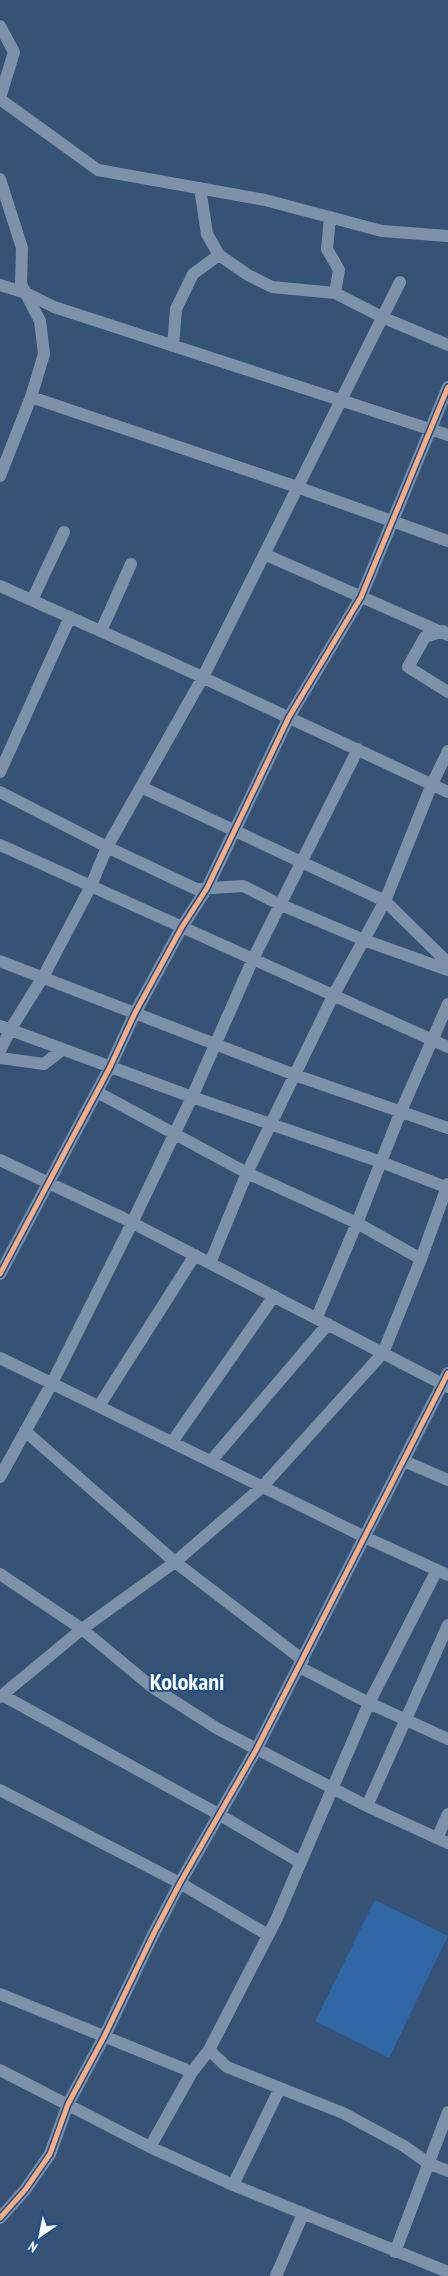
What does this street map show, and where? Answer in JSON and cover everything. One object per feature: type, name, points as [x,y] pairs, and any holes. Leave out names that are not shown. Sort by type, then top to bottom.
[{"type":"street","points":[[0,26],[14,52],[0,99],[98,170],[265,200],[382,231],[448,236]]},
{"type":"street","points":[[0,179],[22,248],[21,284],[40,321],[44,354],[32,397],[0,476]]},
{"type":"street","points":[[200,188],[207,234],[218,255],[248,275],[272,287],[335,293],[382,317],[448,345]]},
{"type":"street","points":[[330,217],[327,249],[338,270],[335,293]]},
{"type":"street","points":[[173,346],[176,309],[193,274],[218,255]]},
{"type":"street","points":[[0,1051],[5,1028],[43,978],[90,886],[107,847],[203,677],[400,282]]},
{"type":"street","points":[[0,285],[26,293],[54,307],[448,435]]},
{"type":"street","points":[[0,1274],[110,1067],[135,1013],[182,927],[207,888],[289,717],[361,597],[448,386]]},
{"type":"street","points":[[32,397],[297,487],[448,541]]},
{"type":"street","points":[[32,600],[64,532]]},
{"type":"street","points":[[264,554],[445,632]]},
{"type":"street","points":[[101,631],[130,564]]},
{"type":"street","points":[[0,586],[203,677],[448,792]]},
{"type":"street","points":[[0,772],[70,617]]},
{"type":"street","points":[[445,632],[425,637],[408,667],[448,692]]},
{"type":"street","points":[[0,1477],[52,1383],[132,1223],[192,1098],[252,959],[358,749]]},
{"type":"street","points":[[210,1263],[247,1173],[270,1125],[333,996],[385,901],[432,784],[448,751]]},
{"type":"street","points":[[141,787],[385,901],[448,963]]},
{"type":"street","points":[[0,792],[107,847],[196,889],[243,886],[279,904],[364,940],[448,970]]},
{"type":"street","points":[[0,844],[448,1047]]},
{"type":"street","points":[[0,961],[295,1075],[448,1128]]},
{"type":"street","points":[[317,1317],[357,1223],[401,1111],[448,1004]]},
{"type":"street","points":[[5,1028],[192,1098],[448,1186],[421,1260],[383,1353],[262,1487],[175,1562],[82,1629],[1,1696],[220,1815],[300,1862]]},
{"type":"street","points":[[0,1058],[44,1064],[63,1049]]},
{"type":"street","points":[[97,1092],[247,1173],[357,1223],[421,1260]]},
{"type":"street","points":[[0,1160],[132,1223],[317,1317],[383,1353],[446,1382],[364,1537],[256,1750],[180,1883],[104,2037],[68,2104],[50,2154],[25,2190],[0,2218]]},
{"type":"street","points":[[99,1406],[195,1256]]},
{"type":"street","points":[[172,1442],[274,1296]]},
{"type":"street","points":[[211,1461],[328,1324]]},
{"type":"street","points":[[0,1358],[364,1537],[443,1573],[369,1703],[268,1935],[208,2050],[192,2072],[150,2147]]},
{"type":"street","points":[[25,1430],[175,1562],[301,1664],[369,1703],[448,1739]]},
{"type":"street","points":[[404,1461],[448,1480]]},
{"type":"street","points":[[0,1574],[82,1629],[152,1688],[256,1750],[367,1806],[443,1840],[448,1814]]},
{"type":"street","points":[[367,1806],[448,1624]]},
{"type":"street","points":[[0,1790],[180,1883],[268,1935]]},
{"type":"street","points":[[0,1994],[192,2072]]},
{"type":"street","points":[[208,2050],[227,2067],[343,2113],[404,2146],[428,2163],[448,2171]]},
{"type":"street","points":[[0,2070],[150,2147],[234,2185],[448,2272]]},
{"type":"street","points":[[234,2185],[280,2088]]},
{"type":"street","points":[[395,2252],[448,2112]]},
{"type":"street","points":[[276,2276],[303,2214]]},
{"type":"shaded area","points":[[375,1900],[448,1936],[389,2058],[315,2021]]},
{"type":"cycle path","points":[[0,1274],[110,1067],[135,1013],[182,927],[207,888],[289,717],[361,597],[448,387]]},
{"type":"cycle path","points":[[0,2218],[25,2190],[50,2154],[68,2104],[104,2037],[153,1935],[180,1883],[256,1750],[448,1373]]},
{"type":"district","name":"Kolokani","points":[[187,1682]]}]
